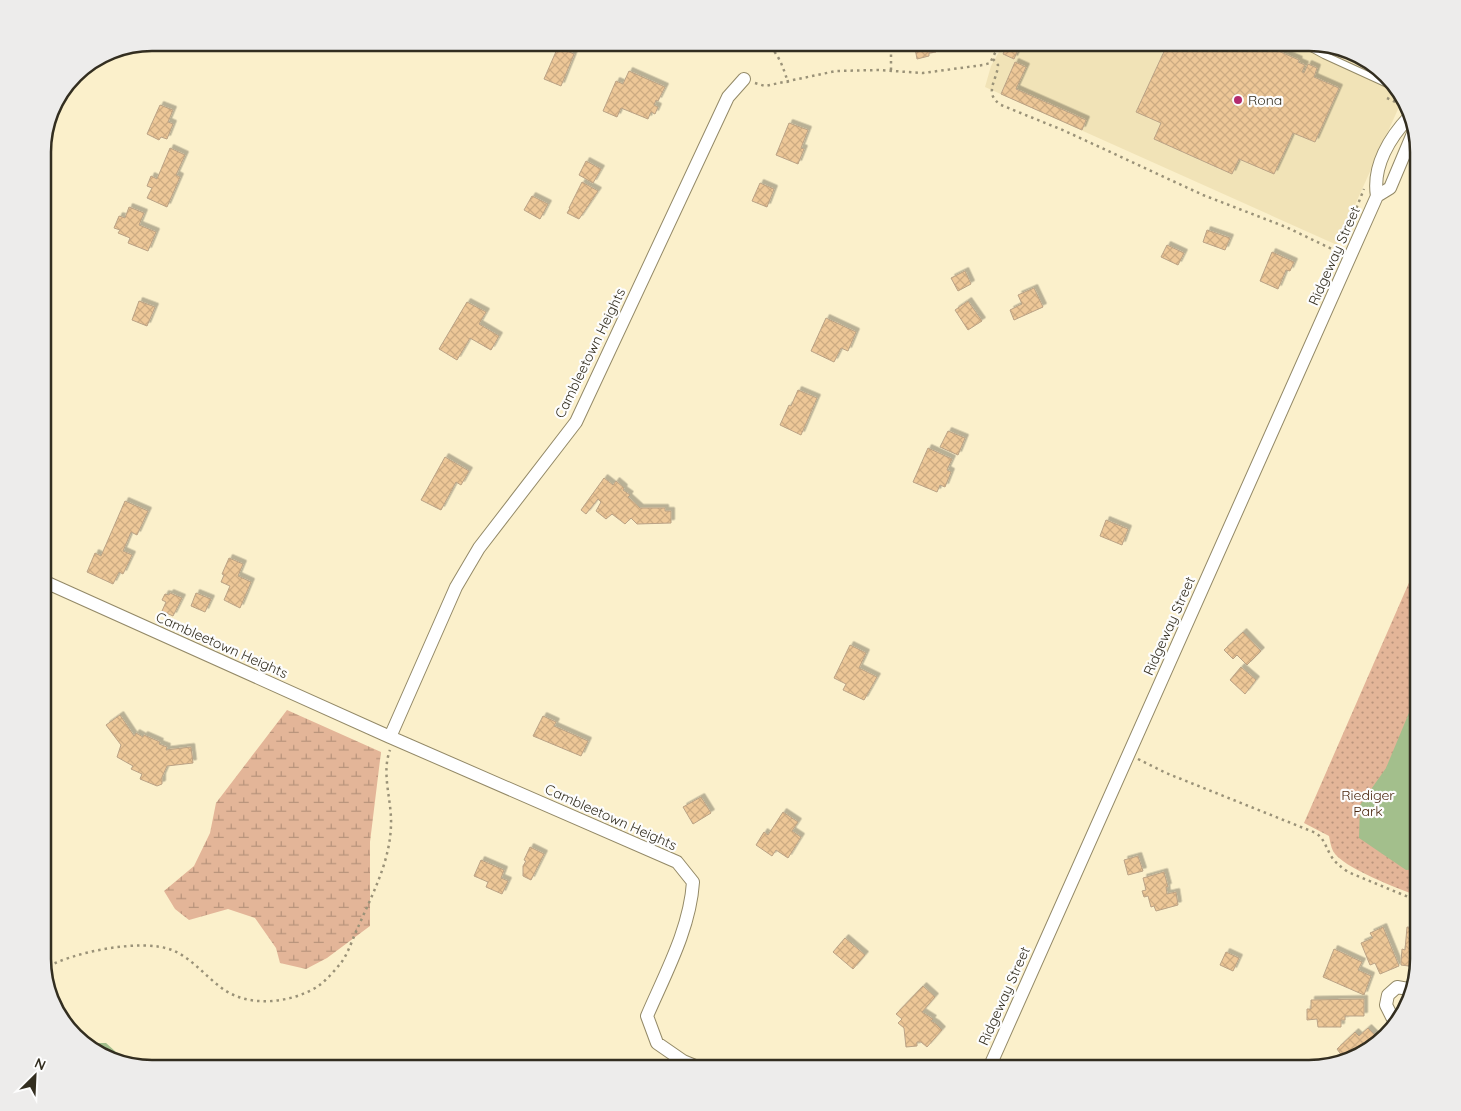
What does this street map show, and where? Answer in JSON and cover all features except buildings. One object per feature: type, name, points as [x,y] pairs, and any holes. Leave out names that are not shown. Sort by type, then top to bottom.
[{"type":"street","name":"Cambleetown Heights","points":[[393,738],[456,587],[479,548],[576,422],[728,97],[744,79]]},
{"type":"street","name":"Ridgeway Street","points":[[1377,196],[1375,186],[1378,168],[1388,144],[1403,119]]},
{"type":"street","name":"Ridgeway Street","points":[[993,1060],[1377,196],[1390,188],[1409,142]]},
{"type":"street","name":"Cambleetown Heights","points":[[51,585],[393,738],[677,862],[693,882],[692,896],[681,935],[647,1016],[656,1043],[682,1060]]},
{"type":"street","points":[[1392,1016],[1386,1005],[1388,995],[1397,987],[1405,988]]},
{"type":"lane","points":[[1323,52],[1378,79]]},
{"type":"path","points":[[774,51],[788,83]]},
{"type":"path","points":[[890,51],[890,70]]},
{"type":"path","points":[[744,79],[765,86],[788,83],[836,71],[890,70],[923,73],[937,72],[990,63],[996,51]]},
{"type":"path","points":[[992,59],[998,65],[991,92],[995,101],[1001,105],[1064,131],[1203,195],[1286,227],[1336,251],[1341,247]]},
{"type":"path","points":[[1387,98],[1398,105]]},
{"type":"path","points":[[1352,220],[1366,183]]},
{"type":"path","points":[[51,966],[80,955],[115,947],[143,946],[173,951],[189,960],[210,980],[226,991],[254,1000],[270,1002],[287,999],[317,987],[333,972],[345,956],[383,870],[388,853],[391,825],[386,760],[393,738]]},
{"type":"path","points":[[1129,754],[1166,773],[1316,833],[1323,838],[1330,855],[1338,865],[1348,872],[1410,898]]},
{"type":"shaded area","points":[[999,51],[1322,52],[1341,57],[1365,68],[1385,86],[1399,107],[1337,245],[985,87],[991,66]]},
{"type":"shaded area","points":[[1410,710],[1410,870],[1406,870],[1359,838],[1360,805],[1386,768]]},
{"type":"shaded area","points":[[97,1043],[106,1043],[119,1054]]},
{"type":"green space","name":"Riediger Park","points":[[1410,580],[1410,893],[1359,871],[1338,858],[1333,851],[1329,836],[1304,823]]},
{"type":"green space","points":[[287,710],[381,752],[370,842],[370,926],[327,958],[306,969],[280,963],[276,948],[255,918],[228,909],[189,920],[175,909],[164,891],[194,866],[210,833],[216,803]]},
{"type":"place","name":"Rona","points":[[1238,100]]}]
